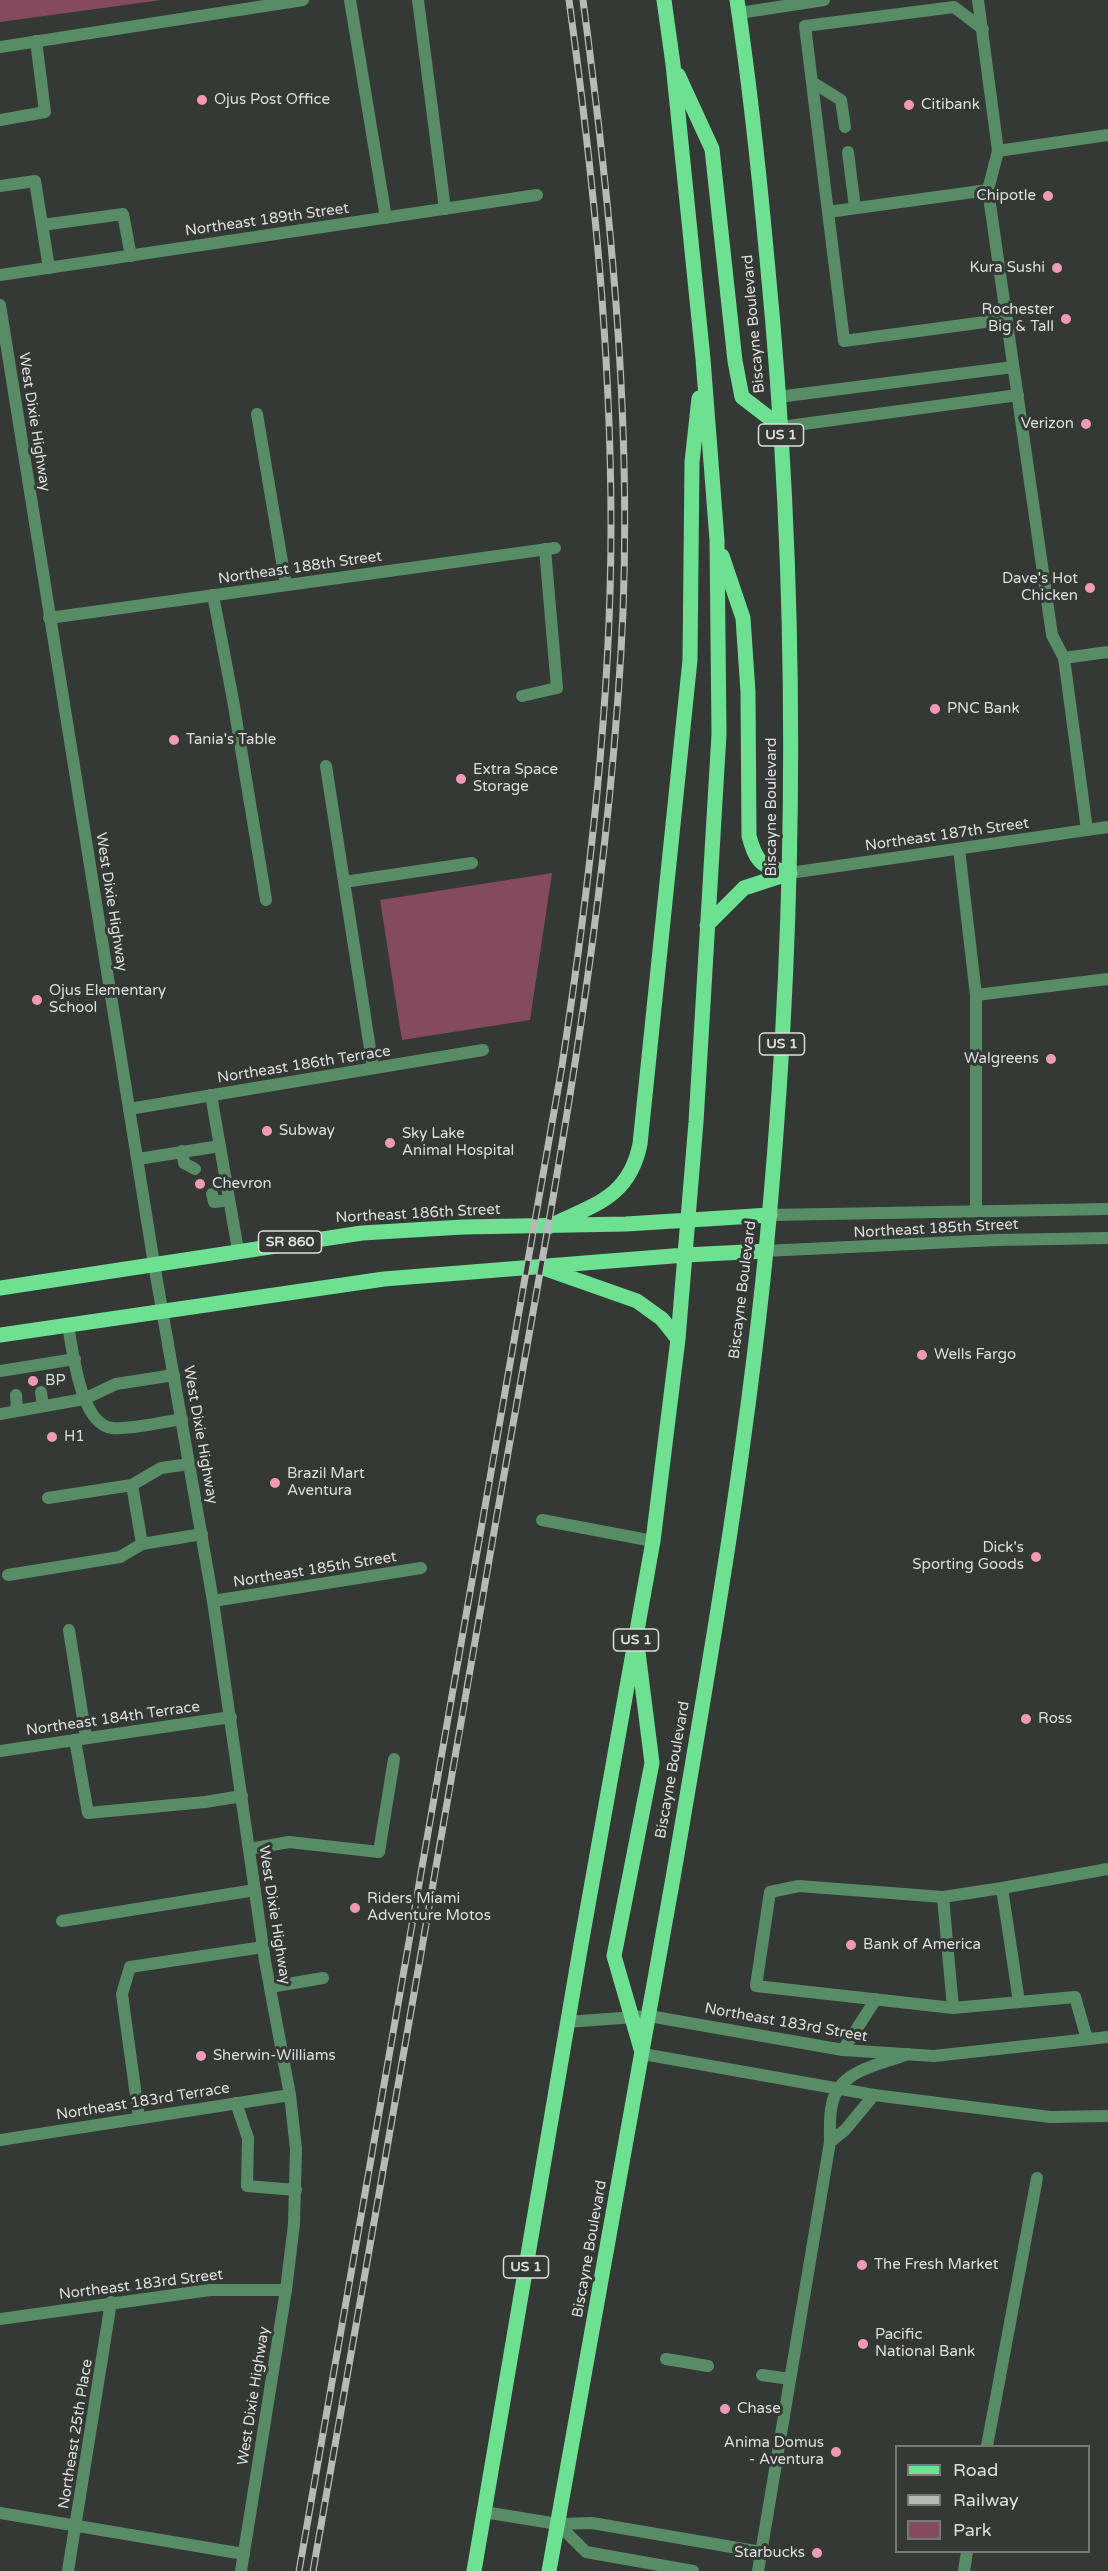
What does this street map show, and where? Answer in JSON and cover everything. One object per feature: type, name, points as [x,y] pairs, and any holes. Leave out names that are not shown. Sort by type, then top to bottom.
[{"type":"main road","name":"US 1","points":[[474,2571],[567,2022],[653,1541],[678,1340],[703,1022],[719,734],[717,540],[703,359],[673,64],[664,0]]},
{"type":"main road","name":"Biscayne Boulevard","points":[[549,2571],[643,2054],[713,1647],[749,1394],[770,1215],[790,873],[790,646],[781,427],[759,181],[738,6]]},
{"type":"main road","points":[[673,64],[712,149],[735,361],[742,397],[781,427]]},
{"type":"main road","points":[[548,1227],[606,1198],[622,1186],[634,1168],[640,1144],[690,660],[692,462],[703,359]]},
{"type":"main road","points":[[717,540],[743,618],[748,692],[749,836],[754,853],[766,867],[790,873]]},
{"type":"main road","points":[[707,925],[744,888],[790,873]]},
{"type":"main road","name":"Northeast 186th Street","points":[[0,1288],[238,1250],[380,1231],[548,1227],[770,1215]]},
{"type":"main road","points":[[0,1335],[384,1278],[765,1251]]},
{"type":"main road","points":[[541,1267],[637,1301],[662,1319],[678,1340]]},
{"type":"main road","points":[[636,1636],[651,1764],[614,1956],[643,2054]]},
{"type":"street","points":[[0,47],[303,0]]},
{"type":"street","points":[[350,0],[386,218]]},
{"type":"street","points":[[418,0],[445,209]]},
{"type":"street","points":[[738,6],[824,0]]},
{"type":"street","points":[[978,0],[998,152],[988,190],[1052,635],[1064,658],[1087,830]]},
{"type":"street","points":[[983,29],[954,7],[805,26],[844,341],[1007,319]]},
{"type":"street","points":[[0,120],[45,112],[36,41]]},
{"type":"street","points":[[812,82],[841,100],[844,127]]},
{"type":"street","points":[[998,152],[1108,135]]},
{"type":"street","points":[[848,152],[855,208]]},
{"type":"street","points":[[0,186],[35,181],[49,268]]},
{"type":"street","points":[[828,212],[988,190]]},
{"type":"street","name":"Northeast 189th Street","points":[[0,275],[537,195]]},
{"type":"street","points":[[42,225],[123,214],[131,256]]},
{"type":"street","name":"West Dixie Highway","points":[[0,305],[154,1264],[213,1601],[263,1947],[290,2095],[296,2149],[296,2190],[286,2290],[241,2571]]},
{"type":"street","points":[[778,397],[1013,367]]},
{"type":"street","points":[[781,427],[1018,395]]},
{"type":"street","points":[[257,414],[286,585]]},
{"type":"street","name":"Northeast 188th Street","points":[[49,618],[550,549],[557,688],[522,696]]},
{"type":"street","points":[[213,595],[233,699],[266,900]]},
{"type":"street","points":[[1064,658],[1108,652]]},
{"type":"street","points":[[326,766],[373,1068]]},
{"type":"street","name":"Northeast 187th Street","points":[[790,873],[1108,827]]},
{"type":"street","points":[[959,849],[966,925],[976,995],[976,1210]]},
{"type":"street","points":[[344,882],[472,863]]},
{"type":"street","points":[[976,995],[1108,979]]},
{"type":"street","name":"Northeast 186th Terrace","points":[[129,1109],[483,1050]]},
{"type":"street","points":[[211,1095],[238,1250]]},
{"type":"street","points":[[138,1159],[187,1165],[219,1146]]},
{"type":"street","points":[[210,1199],[229,1200]]},
{"type":"street","name":"Northeast 185th Street","points":[[770,1215],[1108,1209]]},
{"type":"street","name":"Northeast 185th Street","points":[[765,1251],[996,1240],[1108,1238]]},
{"type":"street","points":[[68,1326],[84,1399],[98,1423],[112,1428],[182,1419]]},
{"type":"street","points":[[8,1371],[75,1359]]},
{"type":"street","points":[[0,1414],[84,1399],[116,1384],[174,1375]]},
{"type":"street","points":[[41,1392],[43,1406]]},
{"type":"street","points":[[15,1395],[18,1411]]},
{"type":"street","points":[[48,1498],[132,1485],[161,1468],[189,1464]]},
{"type":"street","points":[[132,1485],[142,1544]]},
{"type":"street","points":[[542,1520],[653,1541]]},
{"type":"street","points":[[8,1575],[120,1557],[142,1544],[202,1534]]},
{"type":"street","name":"Northeast 185th Street","points":[[213,1601],[421,1568]]},
{"type":"street","points":[[69,1630],[88,1813],[242,1796]]},
{"type":"street","name":"Northeast 184th Terrace","points":[[0,1751],[231,1717]]},
{"type":"street","points":[[249,1849],[289,1842],[379,1852],[394,1759]]},
{"type":"street","points":[[1087,2039],[1075,1997],[953,2008],[756,1986],[770,1892],[799,1886],[943,1897],[1108,1869]]},
{"type":"street","points":[[1002,1888],[1019,2002]]},
{"type":"street","points":[[62,1921],[255,1890]]},
{"type":"street","points":[[943,1897],[953,2008]]},
{"type":"street","points":[[139,2118],[122,1994],[130,1967],[263,1947]]},
{"type":"street","points":[[270,1987],[323,1978]]},
{"type":"street","points":[[843,2050],[876,1999]]},
{"type":"street","name":"Northeast 183rd Street","points":[[567,2022],[649,2016],[843,2050],[934,2056],[1108,2037]]},
{"type":"street","points":[[643,2054],[874,2095],[1050,2117],[1108,2116]]},
{"type":"street","points":[[758,2571],[830,2142],[832,2102],[853,2074],[871,2065],[890,2062],[908,2054]]},
{"type":"street","name":"Northeast 183rd Terrace","points":[[0,2140],[290,2095]]},
{"type":"street","points":[[830,2142],[845,2130],[874,2095]]},
{"type":"street","points":[[236,2103],[248,2138],[247,2186],[296,2190]]},
{"type":"street","points":[[987,2445],[1037,2178]]},
{"type":"street","name":"Northeast 183rd Street","points":[[0,2319],[210,2290],[286,2290]]},
{"type":"street","name":"Northeast 25th Place","points":[[68,2571],[111,2302]]},
{"type":"street","points":[[666,2360],[708,2366]]},
{"type":"street","points":[[762,2375],[790,2379]]},
{"type":"street","points":[[484,2512],[558,2524],[592,2523],[761,2552]]},
{"type":"street","points":[[0,2513],[243,2554]]},
{"type":"street","points":[[558,2524],[586,2552],[693,2571]]},
{"type":"street","points":[[964,2571],[967,2553]]},
{"type":"green space","points":[[0,0],[162,0],[0,22]]},
{"type":"green space","points":[[552,873],[530,1020],[402,1040],[380,900]]},
{"type":"railway","points":[[299,2571],[562,1066],[597,797],[610,593],[608,393],[593,196],[569,0]]},
{"type":"railway","points":[[313,2571],[572,1085],[604,849],[623,612],[624,458],[610,229],[583,0]]},
{"type":"place","name":"Ojus Post Office","points":[[202,100]]},
{"type":"place","name":"Citibank","points":[[909,105]]},
{"type":"place","name":"Chipotle","points":[[1048,196]]},
{"type":"place","name":"Kura Sushi","points":[[1057,268]]},
{"type":"place","name":"Rochester Big & Tall","points":[[1066,319]]},
{"type":"place","name":"Verizon","points":[[1086,424]]},
{"type":"place","name":"Dave's Hot Chicken","points":[[1090,588]]},
{"type":"place","name":"PNC Bank","points":[[935,709]]},
{"type":"place","name":"Tania's Table","points":[[174,740]]},
{"type":"place","name":"Extra Space Storage","points":[[461,779]]},
{"type":"place","name":"Ojus Elementary School","points":[[37,1000]]},
{"type":"place","name":"Walgreens","points":[[1051,1059]]},
{"type":"place","name":"Subway","points":[[267,1131]]},
{"type":"place","name":"Sky Lake Animal Hospital","points":[[390,1143]]},
{"type":"place","name":"Chevron","points":[[200,1184]]},
{"type":"place","name":"Wells Fargo","points":[[922,1355]]},
{"type":"place","name":"BP","points":[[33,1381]]},
{"type":"place","name":"H1","points":[[52,1437]]},
{"type":"place","name":"Brazil Mart Aventura","points":[[275,1483]]},
{"type":"place","name":"Dick's Sporting Goods","points":[[1036,1557]]},
{"type":"place","name":"Ross","points":[[1026,1719]]},
{"type":"place","name":"Riders Miami Adventure Motos","points":[[355,1908]]},
{"type":"place","name":"Bank of America","points":[[851,1945]]},
{"type":"place","name":"Sherwin-Williams","points":[[201,2056]]},
{"type":"place","name":"The Fresh Market","points":[[862,2265]]},
{"type":"place","name":"Pacific National Bank","points":[[863,2344]]},
{"type":"place","name":"Chase","points":[[725,2409]]},
{"type":"place","name":"Anima Domus - Aventura","points":[[836,2452]]},
{"type":"place","name":"Starbucks","points":[[817,2553]]}]
